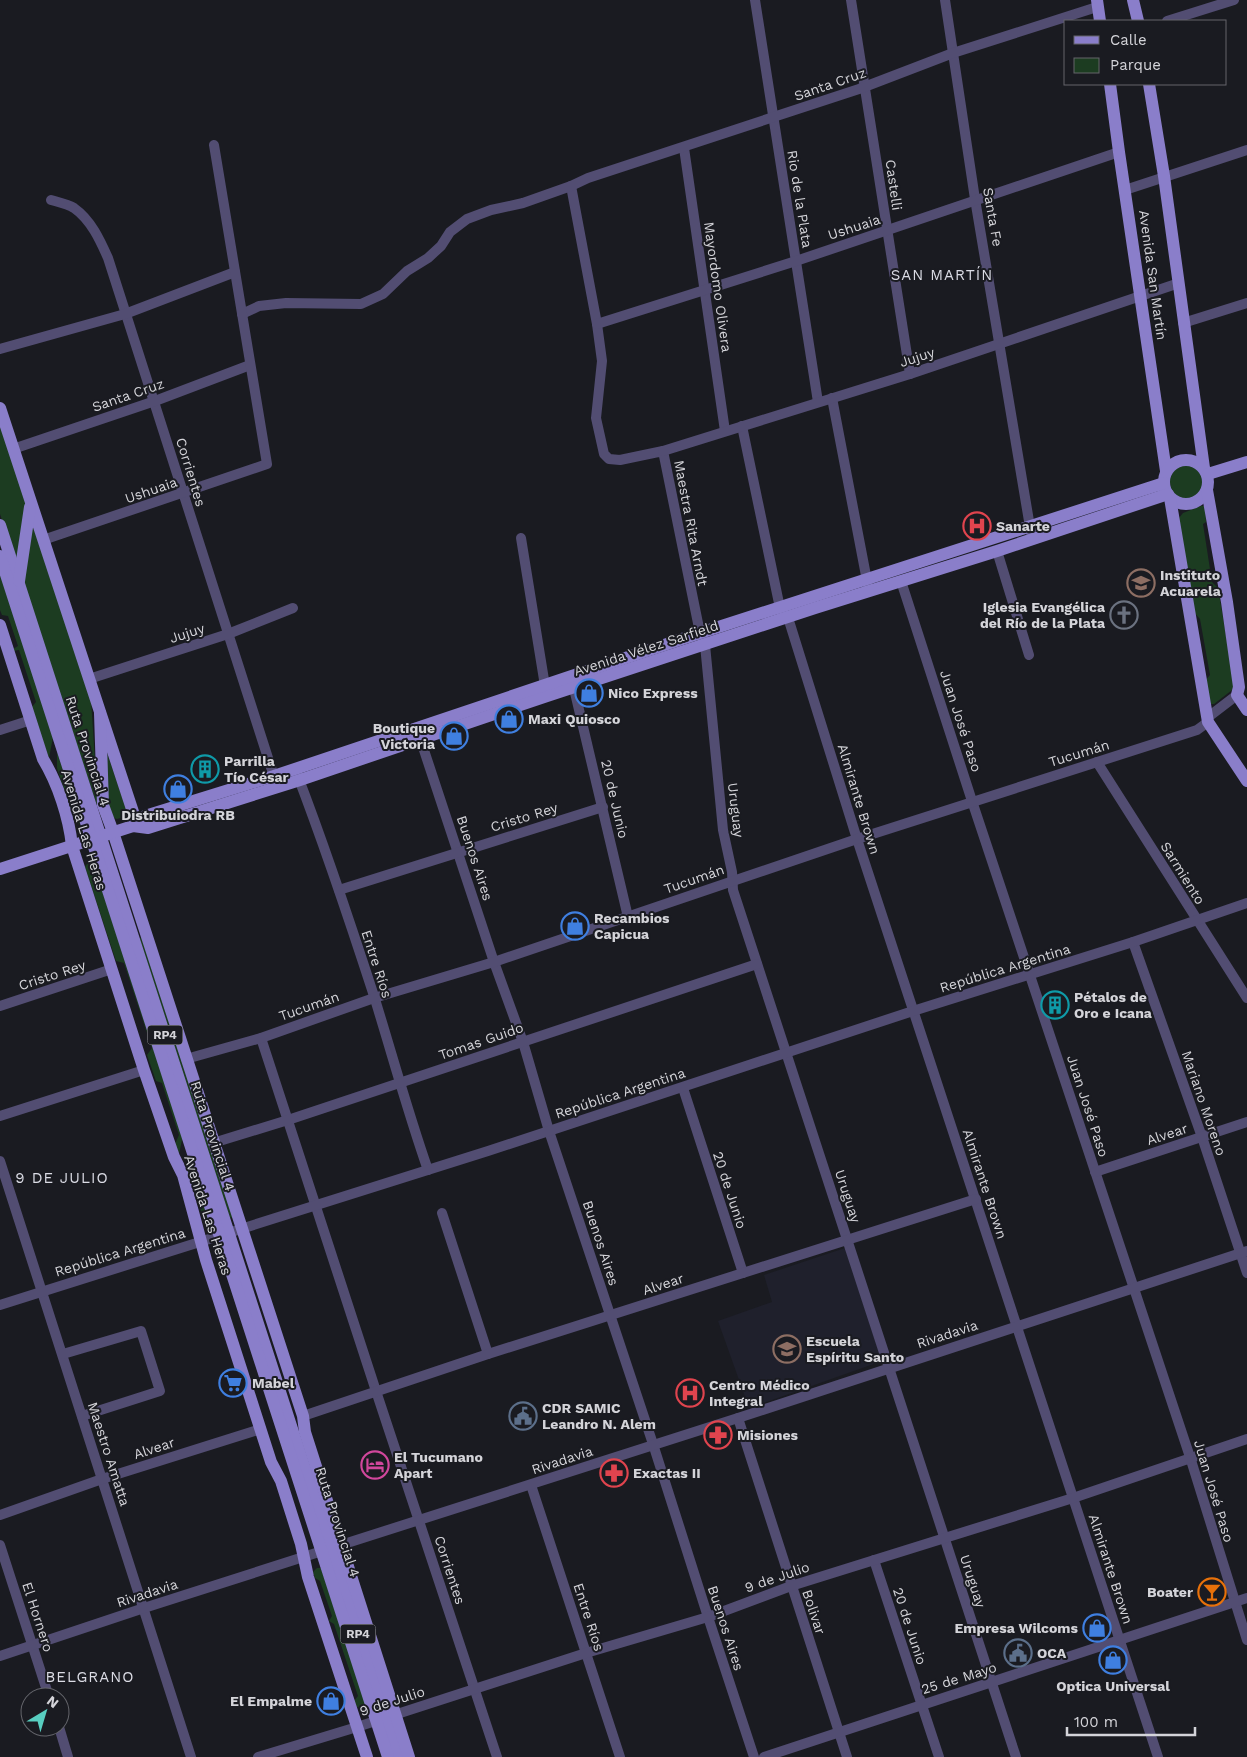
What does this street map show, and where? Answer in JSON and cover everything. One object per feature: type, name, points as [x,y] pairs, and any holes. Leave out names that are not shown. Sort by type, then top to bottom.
[{"type":"main road","points":[[1133,0],[1138,20]]},
{"type":"main road","points":[[1097,4],[1100,20]]},
{"type":"main road","name":"Avenida San Martín","points":[[1110,85],[1118,152],[1167,486],[1207,720],[1247,781]]},
{"type":"main road","name":"Avenida San Martín","points":[[1149,85],[1206,471]]},
{"type":"main road","points":[[0,408],[133,812],[132,826]]},
{"type":"main road","points":[[1183,459],[1191,460],[1206,471],[1209,482],[1204,496],[1190,504],[1176,502],[1167,486],[1176,461],[1183,459]]},
{"type":"main road","points":[[1206,471],[1247,462]]},
{"type":"main road","name":"Avenida Vélez Sarfield","points":[[0,869],[132,826],[148,828],[297,774],[702,639],[780,608],[866,578],[1031,533],[1167,486]]},
{"type":"main road","points":[[1207,490],[1241,689],[1247,710]]},
{"type":"main road","points":[[19,584],[31,503]]},
{"type":"main road","name":"Ruta Provincial 4","points":[[0,525],[187,1134],[224,1235],[331,1549],[398,1757]]},
{"type":"main road","name":"Avenida Vélez Sarfield","points":[[702,639],[788,618],[997,551],[1031,533]]},
{"type":"main road","name":"Ruta Provincial 4","points":[[0,556],[57,733],[136,947],[288,1445],[331,1549],[386,1718],[388,1757]]},
{"type":"main road","name":"Avenida Las Heras","points":[[0,625],[43,759],[50,771],[66,816],[72,846],[144,1070],[174,1158],[182,1175],[201,1242],[271,1462],[281,1481],[308,1577],[367,1757]]},
{"type":"main road","name":"Avenida Las Heras","points":[[100,713],[103,805],[302,1416],[331,1549],[366,1621],[386,1718],[410,1757]]},
{"type":"main road","points":[[50,771],[57,733]]},
{"type":"main road","points":[[136,947],[140,917]]},
{"type":"main road","points":[[182,1175],[187,1134]]},
{"type":"main road","points":[[281,1481],[288,1445]]},
{"type":"main road","points":[[363,1649],[366,1621]]},
{"type":"street","name":"Rio de la Plata","points":[[755,0],[818,402]]},
{"type":"street","name":"Castelli","points":[[851,0],[910,374]]},
{"type":"street","name":"Santa Fe","points":[[945,0],[975,199],[1031,533]]},
{"type":"street","points":[[1170,20],[1234,0]]},
{"type":"street","name":"Santa Cruz","points":[[242,314],[259,306],[286,303],[361,304],[383,294],[407,271],[428,258],[441,246],[450,232],[467,219],[491,210],[523,204],[588,178],[684,148],[1097,4]]},
{"type":"street","points":[[214,145],[250,365]]},
{"type":"street","name":"Mayordomo Olivera","points":[[684,148],[725,431]]},
{"type":"street","points":[[1125,190],[1247,150]]},
{"type":"street","name":"Ushuaia","points":[[598,324],[796,261],[1118,152]]},
{"type":"street","name":"Maestra Rita Arndt","points":[[571,186],[598,324],[602,361],[596,418],[604,454],[609,459],[620,460],[663,451],[702,639]]},
{"type":"street","name":"Corrientes","points":[[51,200],[72,207],[85,218],[100,239],[108,258],[275,782]]},
{"type":"street","points":[[0,350],[125,314],[235,272]]},
{"type":"street","name":"Jujuy","points":[[663,451],[910,374],[1179,283]]},
{"type":"street","points":[[1183,324],[1247,303]]},
{"type":"street","name":"Santa Cruz","points":[[13,449],[155,401],[250,365]]},
{"type":"street","name":"Ushuaia","points":[[43,540],[267,464],[250,365]]},
{"type":"street","points":[[832,398],[870,591]]},
{"type":"street","points":[[742,426],[780,608],[788,618]]},
{"type":"street","points":[[521,538],[546,691]]},
{"type":"street","points":[[997,551],[1029,655]]},
{"type":"street","name":"Juan José Paso","points":[[901,581],[972,801],[1190,1457],[1247,1640]]},
{"type":"street","name":"Jujuy","points":[[89,679],[228,634],[293,608]]},
{"type":"street","name":"Almirante Brown","points":[[788,618],[857,839],[1158,1757]]},
{"type":"street","name":"Uruguay","points":[[702,639],[723,830],[732,872],[733,890],[1016,1757]]},
{"type":"street","name":"20 de Junio","points":[[573,682],[628,917]]},
{"type":"street","name":"Tucumán","points":[[186,1059],[261,1038],[374,998],[494,962],[972,801],[1197,730],[1241,689]]},
{"type":"street","points":[[0,730],[31,720]]},
{"type":"street","name":"Buenos Aires","points":[[419,733],[494,962],[523,1042],[549,1131],[611,1315],[754,1757]]},
{"type":"street","name":"Sarmiento","points":[[1097,762],[1247,998]]},
{"type":"street","name":"Entre Ríos","points":[[297,774],[339,890],[374,998],[399,1084],[428,1170]]},
{"type":"street","name":"Cristo Rey","points":[[339,890],[603,807]]},
{"type":"street","name":"República Argentina","points":[[0,1305],[683,1088],[787,1052],[1133,942],[1247,903]]},
{"type":"street","name":"Mariano Moreno","points":[[1133,942],[1244,1253],[1247,1273]]},
{"type":"street","name":"Tomas Guido","points":[[213,1143],[399,1084],[757,964]]},
{"type":"street","name":"Cristo Rey","points":[[0,1006],[112,969]]},
{"type":"street","name":"Corrientes","points":[[261,1038],[497,1757]]},
{"type":"street","points":[[0,1116],[144,1070]]},
{"type":"street","name":"20 de Junio","points":[[683,1088],[743,1273]]},
{"type":"street","name":"Alvear","points":[[1095,1172],[1247,1122]]},
{"type":"street","name":"Maestro Amatta","points":[[0,1160],[191,1757]]},
{"type":"street","name":"Alvear","points":[[302,1416],[847,1238],[976,1199]]},
{"type":"street","points":[[442,1213],[488,1354]]},
{"type":"street","name":"Rivadavia","points":[[0,1656],[1244,1253]]},
{"type":"street","points":[[63,1354],[141,1331],[160,1391],[82,1416]]},
{"type":"street","name":"Bolivar","points":[[738,1418],[846,1757]]},
{"type":"street","name":"Alvear","points":[[0,1515],[102,1479],[261,1429]]},
{"type":"street","name":"9 de Julio","points":[[258,1757],[386,1718],[586,1653],[708,1617],[791,1586],[1073,1498],[1247,1439]]},
{"type":"street","name":"Entre Ríos","points":[[531,1484],[620,1757]]},
{"type":"street","name":"El Hornero","points":[[0,1545],[46,1687]]},
{"type":"street","name":"20 de Junio","points":[[874,1560],[939,1757]]},
{"type":"street","name":"25 de Mayo","points":[[764,1757],[839,1734],[922,1704],[1247,1598]]},
{"type":"street","points":[[62,1737],[68,1757]]},
{"type":"shaded area","points":[[845,1248],[882,1361],[749,1408],[718,1321],[772,1302],[764,1275]]},
{"type":"green space","points":[[0,421],[26,502],[18,559],[15,560],[0,514]]},
{"type":"green space","points":[[1187,465],[1199,470],[1204,482],[1199,494],[1187,499],[1175,494],[1170,482],[1175,470]]},
{"type":"green space","points":[[1205,506],[1206,522],[1203,524],[1212,582],[1218,588],[1234,684],[1232,690],[1214,704],[1211,704],[1205,681],[1210,675],[1200,619],[1192,610],[1179,518],[1183,513]]},
{"type":"green space","points":[[32,523],[91,699],[98,808],[23,587]]},
{"type":"green space","points":[[0,568],[54,732],[49,758],[31,708],[36,702],[19,650],[13,651],[18,646],[8,616],[2,615],[0,610]]},
{"type":"green space","points":[[104,744],[127,812],[127,816],[117,819],[114,818],[107,802]]},
{"type":"green space","points":[[57,752],[80,822],[79,824],[75,823],[57,768]]},
{"type":"green space","points":[[89,861],[93,863],[183,1135],[179,1154],[175,1144],[179,1135],[162,1083],[156,1081],[147,1055],[152,1048],[124,963],[116,961],[85,867]]},
{"type":"green space","points":[[142,937],[233,1217],[230,1218],[142,953],[140,938]]},
{"type":"green space","points":[[189,1158],[212,1228],[210,1229],[206,1227],[188,1171]]},
{"type":"green space","points":[[317,1568],[321,1568],[366,1706],[362,1709],[357,1707],[354,1701],[358,1696],[334,1624],[329,1621],[332,1616],[320,1581],[315,1578],[313,1572]]},
{"type":"place","name":"Sanarte","points":[[977,526]]},
{"type":"place","name":"Instituto Acuarela","points":[[1141,583]]},
{"type":"place","name":"Iglesia Evangélica del Río de la Plata","points":[[1124,615]]},
{"type":"place","name":"Nico Express","points":[[589,693]]},
{"type":"place","name":"Maxi Quiosco","points":[[509,719]]},
{"type":"place","name":"Boutique Victoria","points":[[454,736]]},
{"type":"place","name":"Parrilla Tío César","points":[[205,769]]},
{"type":"place","name":"Distribuiodra RB","points":[[178,789]]},
{"type":"place","name":"Recambios Capicua","points":[[575,926]]},
{"type":"place","name":"Pétalos de Oro e Icana","points":[[1055,1005]]},
{"type":"place","name":"Escuela Espíritu Santo","points":[[787,1349]]},
{"type":"place","name":"Mabel","points":[[233,1383]]},
{"type":"place","name":"Centro Médico Integral","points":[[690,1393]]},
{"type":"place","name":"CDR SAMIC Leandro N. Alem","points":[[523,1416]]},
{"type":"place","name":"Misiones","points":[[718,1435]]},
{"type":"place","name":"El Tucumano Apart","points":[[375,1465]]},
{"type":"place","name":"Exactas II","points":[[614,1473]]},
{"type":"place","name":"Boater","points":[[1212,1592]]},
{"type":"place","name":"Empresa Wilcoms","points":[[1097,1628]]},
{"type":"place","name":"OCA","points":[[1018,1653]]},
{"type":"place","name":"Optica Universal","points":[[1113,1660]]},
{"type":"place","name":"El Empalme","points":[[331,1701]]},
{"type":"district","name":"SAN MARTÍN","points":[[942,275]]},
{"type":"district","name":"9 DE JULIO","points":[[62,1178]]},
{"type":"district","name":"BELGRANO","points":[[90,1677]]}]
